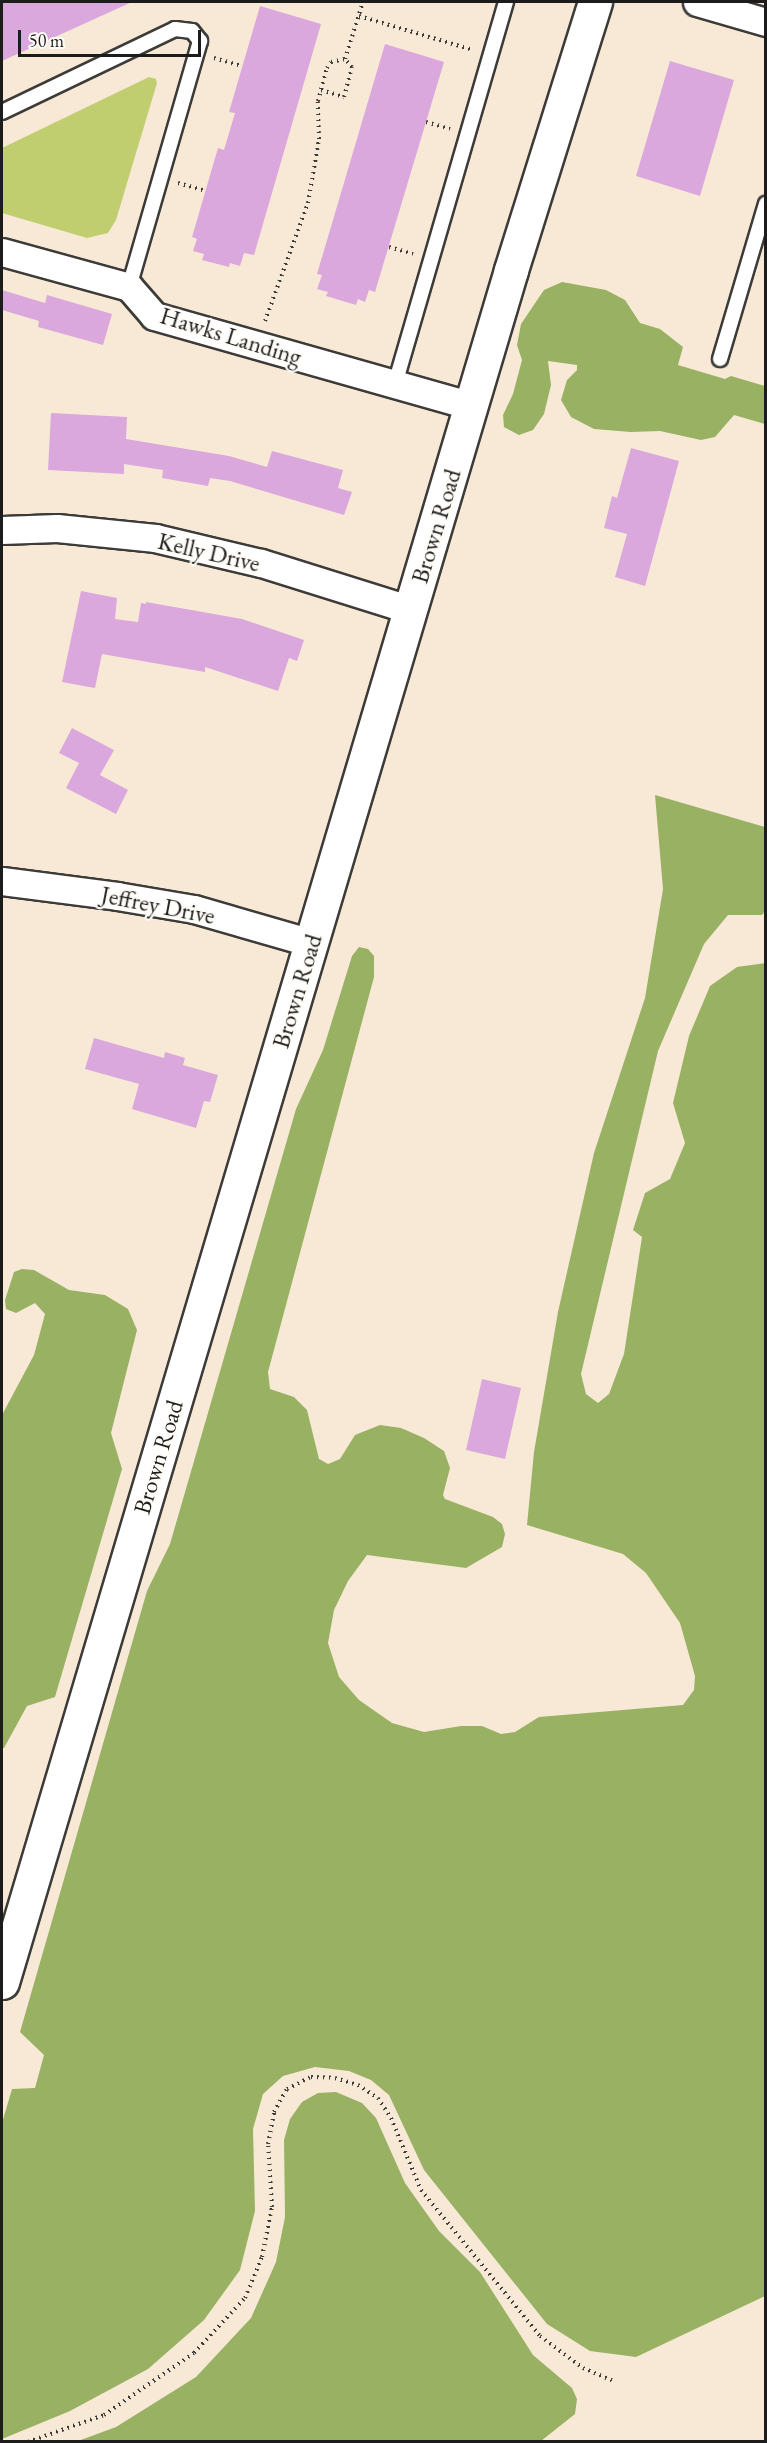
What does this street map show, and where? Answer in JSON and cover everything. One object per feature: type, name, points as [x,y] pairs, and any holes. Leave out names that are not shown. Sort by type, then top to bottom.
[{"type":"street","name":"Brown Road","points":[[2,1982],[471,406],[595,2]]},
{"type":"street","points":[[697,2],[765,22]]},
{"type":"street","points":[[2,252],[129,287]]},
{"type":"street","name":"Hawks Landing","points":[[129,287],[154,316],[471,406]]},
{"type":"street","name":"Kelly Drive","points":[[2,530],[57,528],[155,538],[261,563],[411,610]]},
{"type":"street","name":"Jeffrey Drive","points":[[2,881],[194,909],[312,943]]},
{"type":"lane","points":[[395,384],[506,2]]},
{"type":"lane","points":[[2,112],[175,29],[192,31],[200,42],[129,287]]},
{"type":"lane","points":[[720,359],[765,206]]},
{"type":"path","points":[[345,59],[362,5]]},
{"type":"path","points":[[359,16],[491,55]]},
{"type":"path","points":[[197,54],[242,66]]},
{"type":"path","points":[[259,345],[268,312],[308,203],[317,164],[318,100],[321,90],[331,62],[345,59]]},
{"type":"path","points":[[321,90],[344,97],[352,67],[345,59]]},
{"type":"path","points":[[426,122],[468,134]]},
{"type":"path","points":[[161,179],[206,191]]},
{"type":"path","points":[[389,247],[432,259]]},
{"type":"path","points":[[28,2442],[104,2415],[194,2353],[245,2298],[262,2257],[272,2207],[268,2144],[274,2112],[287,2089],[311,2077],[335,2078],[358,2085],[378,2098],[392,2118],[421,2190],[540,2336],[583,2368],[614,2381]]},
{"type":"green space","points":[[149,77],[156,79],[157,83],[116,220],[108,233],[87,238],[2,213],[2,148]]},
{"type":"green space","points":[[562,282],[606,290],[625,300],[640,323],[660,329],[683,347],[678,365],[725,379],[731,376],[765,386],[765,424],[734,415],[715,437],[701,440],[660,431],[631,432],[594,429],[571,417],[561,400],[567,380],[577,370],[577,365],[548,361],[551,385],[544,414],[533,430],[519,435],[504,427],[503,415],[513,394],[522,360],[517,345],[521,324],[544,290]]},
{"type":"green space","points":[[655,795],[765,827],[765,911],[762,915],[728,915],[704,944],[658,1051],[581,1374],[586,1394],[598,1403],[609,1394],[624,1354],[642,1237],[633,1230],[645,1193],[670,1179],[685,1143],[673,1103],[689,1036],[710,986],[737,967],[765,963],[765,2296],[636,2357],[590,2351],[547,2324],[424,2170],[389,2095],[371,2080],[349,2071],[315,2067],[283,2076],[263,2094],[253,2129],[255,2211],[240,2270],[204,2320],[148,2369],[70,2411],[2,2439],[2,2123],[12,2089],[35,2088],[44,2055],[20,2032],[147,1591],[170,1544],[296,1109],[323,1050],[352,956],[359,947],[368,949],[374,956],[374,977],[268,1372],[270,1389],[294,1397],[307,1410],[319,1459],[328,1464],[340,1459],[355,1435],[380,1425],[401,1428],[424,1438],[444,1451],[450,1468],[443,1495],[445,1499],[493,1517],[502,1524],[505,1534],[502,1547],[466,1568],[367,1555],[348,1581],[334,1610],[328,1643],[339,1677],[359,1700],[392,1723],[424,1732],[461,1726],[482,1726],[501,1734],[515,1732],[539,1717],[683,1705],[694,1690],[695,1676],[680,1623],[646,1573],[623,1554],[527,1525],[534,1452],[558,1312],[594,1153],[645,998],[663,889]]},
{"type":"green space","points":[[22,1269],[34,1270],[69,1290],[105,1295],[128,1309],[137,1330],[111,1433],[122,1469],[55,1697],[27,1706],[2,1748],[2,1415],[34,1355],[45,1314],[35,1303],[16,1313],[6,1309],[5,1300],[14,1272]]},
{"type":"green space","points":[[336,2092],[362,2103],[376,2118],[405,2183],[439,2231],[480,2272],[533,2355],[572,2388],[577,2399],[575,2414],[541,2441],[78,2441],[116,2427],[196,2377],[251,2318],[276,2262],[285,2217],[284,2140],[290,2119],[302,2102],[318,2093]]},
{"type":"building","points":[[2,2],[132,2],[2,61]]},
{"type":"building","points":[[260,6],[321,24],[254,255],[244,253],[240,266],[230,263],[229,267],[202,260],[204,254],[193,251],[197,239],[192,237],[218,148],[224,150],[235,113],[229,112]]},
{"type":"building","points":[[385,44],[444,62],[375,292],[369,290],[365,302],[358,299],[356,305],[326,296],[328,292],[317,289],[322,275],[317,274]]},
{"type":"building","points":[[670,61],[734,80],[700,196],[636,176]]},
{"type":"building","points":[[2,290],[45,303],[47,295],[112,314],[103,345],[38,327],[39,321],[2,310]]},
{"type":"building","points":[[51,413],[127,417],[126,439],[229,456],[267,467],[272,451],[343,470],[338,488],[352,492],[344,515],[230,481],[210,478],[208,486],[162,478],[163,470],[124,464],[124,474],[48,470]]},
{"type":"building","points":[[631,448],[679,461],[645,586],[615,577],[627,534],[604,528],[612,496],[617,498]]},
{"type":"building","points":[[81,591],[117,598],[115,619],[138,622],[141,603],[146,604],[146,602],[242,619],[304,640],[297,661],[289,658],[278,691],[205,667],[205,672],[102,654],[95,688],[62,682]]},
{"type":"building","points":[[72,728],[114,750],[100,775],[128,790],[116,814],[66,788],[79,763],[59,753]]},
{"type":"building","points":[[94,1038],[164,1058],[165,1052],[185,1058],[183,1065],[218,1075],[210,1102],[204,1101],[196,1128],[132,1109],[139,1084],[85,1069]]},
{"type":"building","points":[[482,1379],[521,1388],[505,1459],[466,1450]]}]
